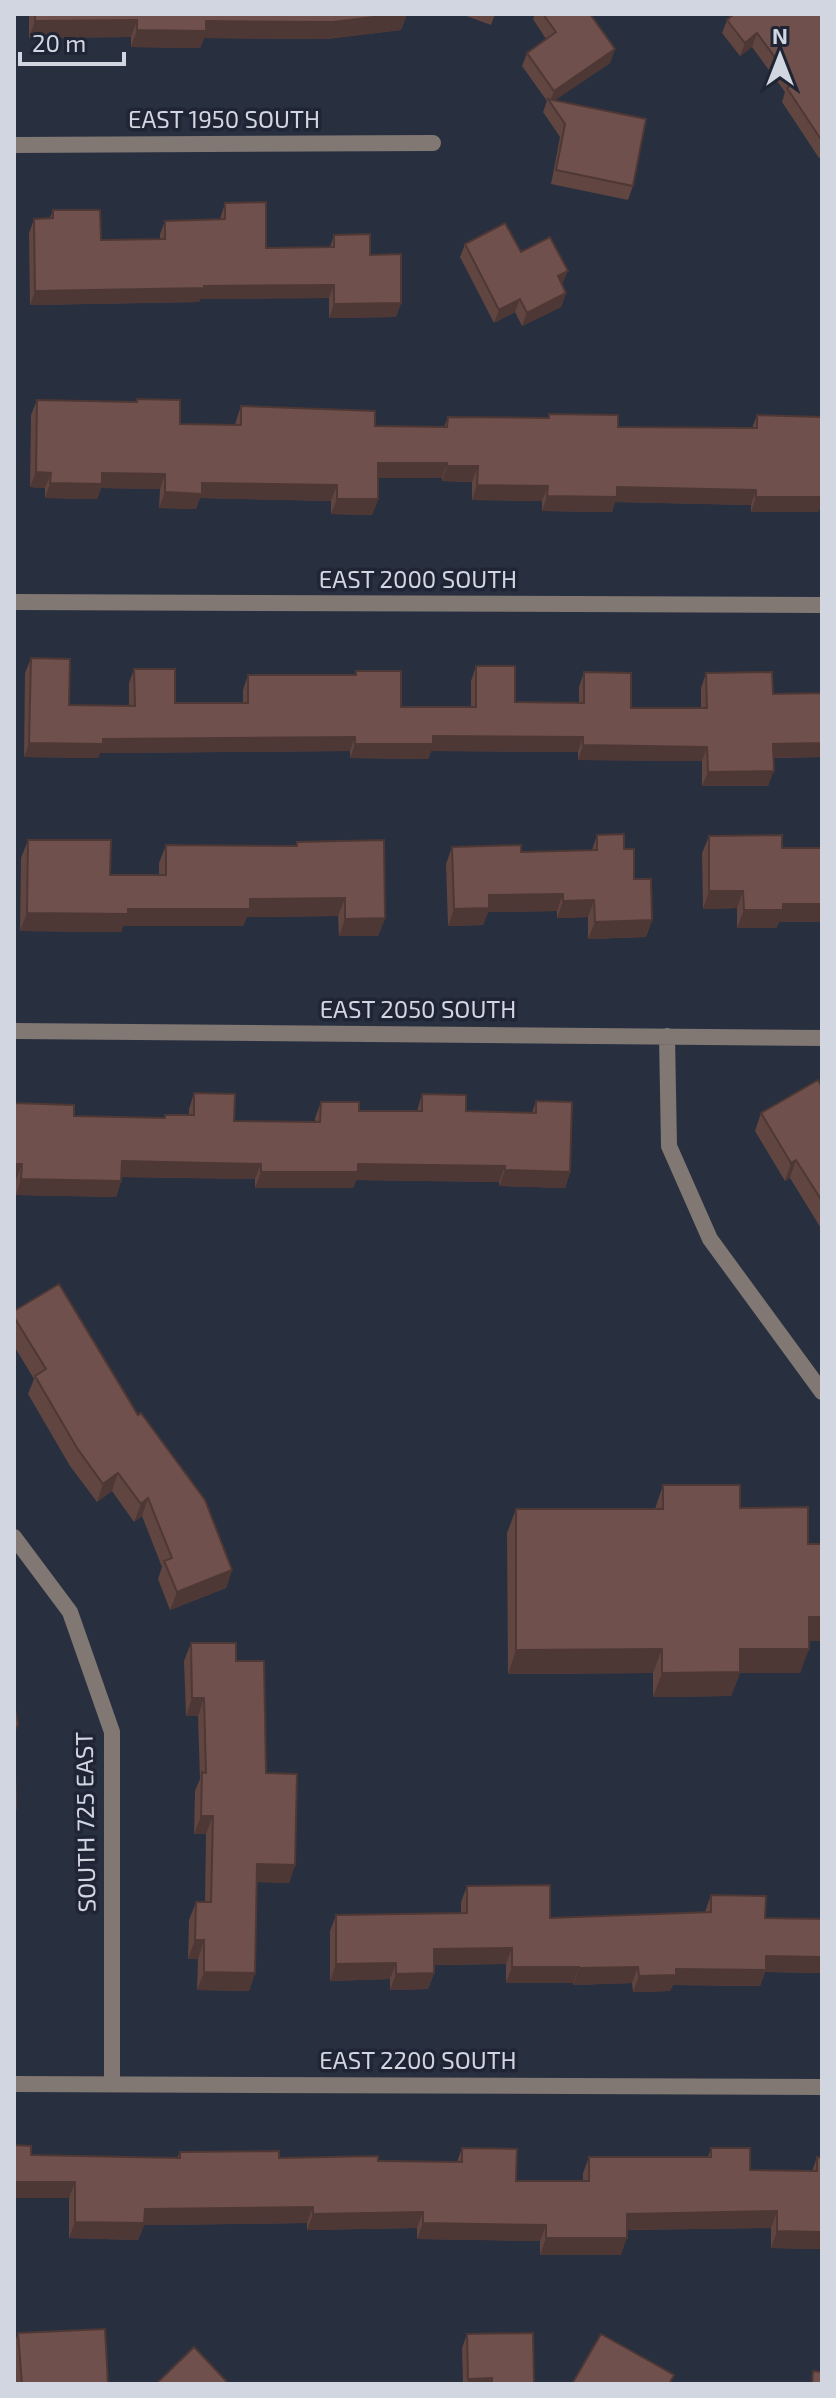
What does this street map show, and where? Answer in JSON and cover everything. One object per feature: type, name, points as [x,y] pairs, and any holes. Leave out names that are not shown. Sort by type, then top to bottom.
[{"type":"street","name":"EAST 1950 SOUTH","points":[[14,145],[433,143]]},
{"type":"street","name":"EAST 2000 SOUTH","points":[[14,602],[822,605]]},
{"type":"street","name":"EAST 2050 SOUTH","points":[[14,1031],[822,1038]]},
{"type":"street","points":[[667,1036],[669,1146],[710,1239],[822,1392]]},
{"type":"street","name":"SOUTH 725 EAST","points":[[14,1537],[70,1612],[112,1732],[112,2084]]},
{"type":"street","name":"EAST 2200 SOUTH","points":[[14,2084],[822,2087]]},
{"type":"building","points":[[35,14],[398,14],[333,22],[206,21],[206,31],[137,30],[137,20],[35,21]]},
{"type":"building","points":[[543,14],[590,14],[615,49],[554,91],[527,53],[556,32]]},
{"type":"building","points":[[734,14],[822,14],[822,141],[787,88],[794,83],[757,33],[745,43],[727,20]]},
{"type":"building","points":[[548,99],[646,119],[633,186],[556,170],[565,124]]},
{"type":"building","points":[[266,202],[266,248],[334,247],[334,235],[370,234],[370,255],[401,254],[401,303],[334,304],[334,285],[35,291],[34,219],[53,218],[53,210],[100,210],[101,240],[165,239],[165,221],[225,219],[225,203]]},
{"type":"building","points":[[505,223],[521,252],[550,237],[568,271],[558,276],[566,293],[527,313],[520,299],[499,310],[465,244]]},
{"type":"building","points":[[137,399],[180,400],[180,424],[241,425],[241,406],[375,411],[375,426],[447,427],[448,417],[549,418],[549,414],[618,415],[618,427],[757,428],[757,415],[822,417],[822,497],[756,497],[756,490],[617,487],[617,497],[547,496],[548,486],[477,485],[478,466],[447,466],[447,463],[378,463],[378,499],[337,499],[337,485],[202,483],[202,494],[165,492],[165,474],[102,473],[102,484],[50,483],[51,473],[36,472],[37,400],[137,402]]},
{"type":"building","points":[[31,658],[70,659],[69,705],[135,706],[134,669],[175,669],[175,703],[248,703],[248,675],[356,675],[356,671],[401,671],[401,707],[476,707],[476,666],[515,666],[515,702],[584,703],[584,672],[631,673],[631,708],[707,708],[706,673],[772,672],[773,694],[822,693],[822,743],[773,744],[774,771],[708,772],[707,747],[583,745],[583,737],[433,736],[433,744],[355,744],[355,737],[103,739],[103,744],[29,743]]},
{"type":"building","points":[[624,834],[624,849],[634,849],[634,879],[651,879],[652,920],[595,922],[594,900],[563,901],[563,894],[489,895],[489,908],[454,909],[452,847],[521,845],[521,852],[597,850],[597,835]]},
{"type":"building","points":[[782,835],[782,848],[822,848],[822,904],[783,904],[783,910],[744,910],[743,891],[709,891],[709,836]]},
{"type":"building","points":[[28,840],[111,840],[110,875],[166,875],[166,845],[297,846],[297,842],[384,840],[385,918],[345,919],[345,898],[250,899],[250,909],[128,909],[128,914],[27,913]]},
{"type":"building","points":[[818,1080],[822,1087],[822,1201],[796,1160],[791,1163],[761,1113]]},
{"type":"building","points":[[194,1093],[235,1094],[234,1121],[320,1122],[321,1102],[359,1102],[359,1111],[422,1111],[422,1094],[466,1095],[466,1111],[536,1113],[536,1101],[572,1102],[570,1172],[505,1170],[505,1166],[358,1164],[358,1172],[261,1172],[261,1164],[122,1161],[121,1181],[21,1179],[22,1164],[14,1164],[14,1103],[74,1105],[74,1116],[165,1118],[165,1115],[194,1115]]},
{"type":"building","points":[[59,1284],[138,1415],[141,1413],[205,1500],[232,1570],[177,1592],[164,1561],[172,1558],[148,1498],[141,1504],[118,1473],[103,1484],[77,1448],[35,1376],[46,1369],[14,1317],[14,1311]]},
{"type":"building","points":[[663,1485],[740,1485],[740,1508],[808,1507],[808,1544],[822,1544],[822,1617],[809,1617],[809,1649],[740,1649],[740,1672],[662,1673],[662,1649],[516,1650],[516,1509],[663,1509]]},
{"type":"building","points":[[191,1643],[236,1643],[236,1661],[264,1661],[266,1773],[297,1774],[295,1865],[257,1864],[255,1973],[204,1972],[204,1940],[195,1940],[196,1902],[211,1902],[213,1816],[201,1816],[202,1772],[206,1773],[204,1698],[192,1698]]},
{"type":"building","points":[[14,1705],[18,1725],[14,1726]]},
{"type":"building","points":[[15,1772],[16,1808],[14,1808]]},
{"type":"building","points":[[550,1885],[550,1918],[711,1912],[711,1895],[766,1896],[765,1918],[822,1919],[822,1957],[766,1956],[766,1970],[676,1969],[676,1975],[639,1976],[638,1967],[512,1967],[512,1948],[434,1949],[434,1973],[396,1974],[396,1963],[336,1964],[336,1915],[467,1913],[467,1886]]},
{"type":"building","points":[[14,2145],[31,2146],[31,2155],[180,2158],[180,2152],[279,2151],[279,2158],[378,2156],[378,2161],[462,2162],[462,2148],[517,2149],[516,2181],[589,2181],[589,2157],[711,2157],[711,2148],[750,2148],[750,2170],[817,2171],[817,2157],[822,2158],[822,2232],[777,2231],[777,2211],[627,2214],[627,2238],[546,2238],[546,2225],[423,2223],[423,2212],[313,2214],[313,2207],[145,2209],[144,2223],[75,2222],[75,2182],[15,2182],[14,2211]]},
{"type":"building","points":[[105,2329],[108,2384],[22,2384],[18,2333]]},
{"type":"building","points":[[533,2333],[534,2384],[492,2384],[492,2378],[468,2379],[467,2334]]},
{"type":"building","points":[[601,2334],[674,2375],[669,2384],[572,2384]]},
{"type":"building","points":[[194,2347],[229,2384],[156,2384]]},
{"type":"building","points":[[813,2371],[822,2372],[822,2384],[812,2384]]}]
